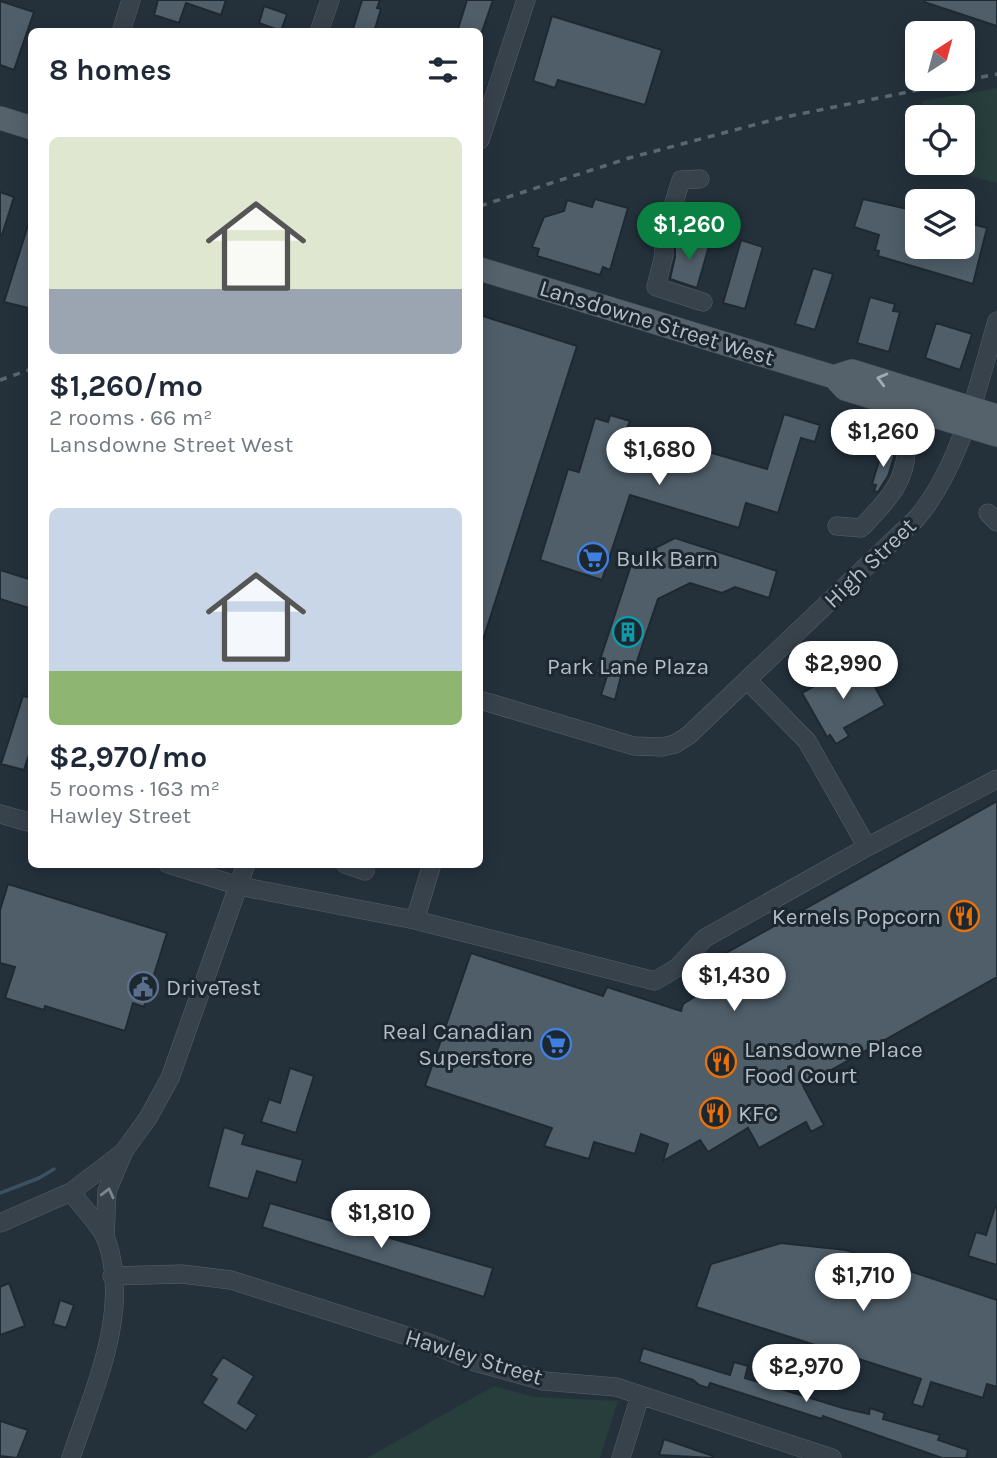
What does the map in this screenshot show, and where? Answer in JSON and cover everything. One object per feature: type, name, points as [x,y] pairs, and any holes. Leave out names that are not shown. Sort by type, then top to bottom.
[{"type":"main road","points":[[0,118],[28,127]]},
{"type":"main road","name":"Lansdowne Street West","points":[[483,270],[834,377],[852,371],[967,416],[997,435]]},
{"type":"main road","name":"Lansdowne Street West","points":[[967,416],[997,416]]},
{"type":"street","points":[[122,28],[131,0]]},
{"type":"street","points":[[320,28],[330,0]]},
{"type":"street","points":[[483,131],[526,0]]},
{"type":"street","points":[[700,179],[681,180],[663,238],[664,255],[656,287],[704,302]]},
{"type":"street","name":"High Street","points":[[483,705],[634,746],[662,747],[675,744],[689,735],[917,518],[936,495],[948,471],[997,321]]},
{"type":"street","points":[[837,526],[861,528],[896,490],[907,457],[906,446],[869,430]]},
{"type":"street","points":[[747,680],[807,740],[867,847]]},
{"type":"street","points":[[181,868],[239,886],[415,920],[655,981],[678,967],[705,938],[867,847],[997,779]]},
{"type":"street","points":[[0,814],[28,822]]},
{"type":"street","points":[[71,1458],[110,1338],[114,1308],[105,1238],[107,1191],[124,1151],[148,1118],[170,1079],[245,868]]},
{"type":"street","points":[[358,868],[365,870]]},
{"type":"street","points":[[415,920],[431,868]]},
{"type":"street","points":[[0,1223],[71,1192],[124,1151]]},
{"type":"street","points":[[71,1192],[105,1238]]},
{"type":"street","name":"Hawley Street","points":[[112,1276],[182,1274],[231,1280],[429,1343],[475,1362],[544,1381],[605,1386],[832,1458]]},
{"type":"street","points":[[621,1458],[640,1396]]},
{"type":"green space","points":[[997,88],[997,183],[965,175],[975,175],[975,105],[922,105],[923,101]]},
{"type":"green space","points":[[494,1386],[534,1397],[618,1401],[600,1458],[367,1458]]},
{"type":"building","points":[[158,0],[226,0],[221,15],[186,3],[179,23],[154,15]]},
{"type":"building","points":[[362,0],[380,0],[377,8],[381,9],[375,28],[353,28]]},
{"type":"building","points":[[467,0],[493,0],[483,29],[458,28]]},
{"type":"building","points":[[997,0],[997,26],[924,2]]},
{"type":"building","points":[[0,1],[34,12],[14,70],[0,65]]},
{"type":"building","points":[[264,6],[287,14],[282,28],[259,23]]},
{"type":"building","points":[[552,16],[662,50],[645,105],[558,80],[555,88],[533,81]]},
{"type":"building","points":[[0,192],[14,197],[2,235],[0,235]]},
{"type":"building","points":[[595,199],[628,208],[610,270],[603,267],[600,275],[537,256],[539,249],[532,247],[544,217],[564,211],[567,200],[592,207]]},
{"type":"building","points":[[863,199],[905,208],[905,259],[975,259],[975,225],[987,228],[973,284],[878,256],[879,251],[875,250],[879,235],[854,227]]},
{"type":"building","points":[[28,225],[28,308],[4,302]]},
{"type":"building","points":[[675,236],[709,246],[697,288],[670,279],[675,257]]},
{"type":"building","points":[[741,240],[763,247],[745,309],[723,303]]},
{"type":"building","points":[[813,268],[833,274],[815,330],[795,324]]},
{"type":"building","points":[[870,297],[895,304],[893,311],[900,312],[889,352],[857,343]]},
{"type":"building","points":[[483,316],[577,346],[483,640]]},
{"type":"building","points":[[936,323],[972,334],[960,370],[925,358]]},
{"type":"building","points":[[784,414],[820,425],[815,442],[801,438],[778,513],[746,503],[739,528],[630,495],[602,580],[540,560],[568,469],[579,472],[595,418],[608,422],[610,415],[630,421],[627,428],[767,469]]},
{"type":"building","points":[[883,448],[894,453],[894,457],[888,476],[878,492],[874,491],[876,485],[872,484]]},
{"type":"building","name":"Park Lane Plaza","points":[[675,538],[777,571],[769,598],[735,587],[722,593],[690,583],[658,599],[636,664],[622,672],[615,700],[601,695],[607,676],[596,672],[633,559]]},
{"type":"building","points":[[0,570],[28,579],[28,608],[0,599]]},
{"type":"building","points":[[862,664],[885,705],[844,728],[849,736],[836,744],[830,735],[827,737],[802,693],[825,680],[823,676],[832,671],[838,676]]},
{"type":"building","points":[[23,696],[28,697],[28,758],[24,770],[1,764]]},
{"type":"building","points":[[997,801],[997,977],[803,1086],[824,1125],[811,1132],[806,1122],[759,1148],[748,1128],[708,1152],[700,1140],[663,1161],[668,1144],[641,1134],[635,1154],[594,1142],[589,1159],[544,1146],[552,1128],[425,1086],[471,953],[603,996],[607,987],[681,1011],[683,1004],[705,990],[702,982],[710,962]]},
{"type":"building","points":[[8,884],[167,933],[144,1007],[133,1003],[125,1031],[45,1006],[44,1010],[5,998],[15,967],[0,963],[0,910]]},
{"type":"building","points":[[290,1068],[314,1076],[296,1133],[261,1122],[269,1099],[280,1103]]},
{"type":"building","points":[[224,1127],[245,1134],[242,1144],[303,1160],[296,1183],[257,1171],[248,1199],[208,1187]]},
{"type":"building","points":[[270,1203],[493,1268],[484,1297],[262,1227]]},
{"type":"building","points":[[995,1207],[997,1265],[968,1256],[976,1232],[986,1235]]},
{"type":"building","points":[[781,1243],[846,1250],[997,1300],[997,1387],[987,1384],[983,1398],[931,1382],[923,1407],[912,1404],[921,1379],[696,1307],[711,1264]]},
{"type":"building","points":[[9,1283],[25,1326],[0,1335],[0,1287]]},
{"type":"building","points":[[60,1300],[74,1305],[66,1328],[53,1324]]},
{"type":"building","points":[[643,1348],[730,1375],[734,1362],[748,1366],[745,1378],[843,1408],[869,1414],[870,1408],[885,1413],[883,1419],[940,1435],[938,1440],[968,1450],[966,1458],[942,1458],[823,1416],[822,1419],[710,1383],[708,1388],[699,1385],[693,1380],[639,1362]]},
{"type":"building","points":[[223,1357],[254,1376],[238,1403],[257,1415],[246,1431],[202,1403],[217,1379],[211,1375]]},
{"type":"building","points":[[0,1421],[28,1430],[17,1458],[0,1456]]},
{"type":"building","points":[[664,1439],[713,1456],[713,1458],[659,1455]]},
{"type":"waterway","points":[[0,1193],[39,1178],[54,1169]]},
{"type":"railway","points":[[483,205],[629,158],[780,118],[997,74]]},
{"type":"railway","points":[[0,380],[28,370]]},
{"type":"place","name":"Bulk Barn","points":[[593,558]]},
{"type":"place","name":"Park Lane Plaza","points":[[628,632]]},
{"type":"place","name":"Kernels Popcorn","points":[[964,916]]},
{"type":"place","name":"DriveTest","points":[[143,987]]},
{"type":"place","name":"Real Canadian Superstore","points":[[556,1044]]},
{"type":"place","name":"Lansdowne Place Food Court","points":[[721,1062]]},
{"type":"place","name":"KFC","points":[[715,1113]]}]
